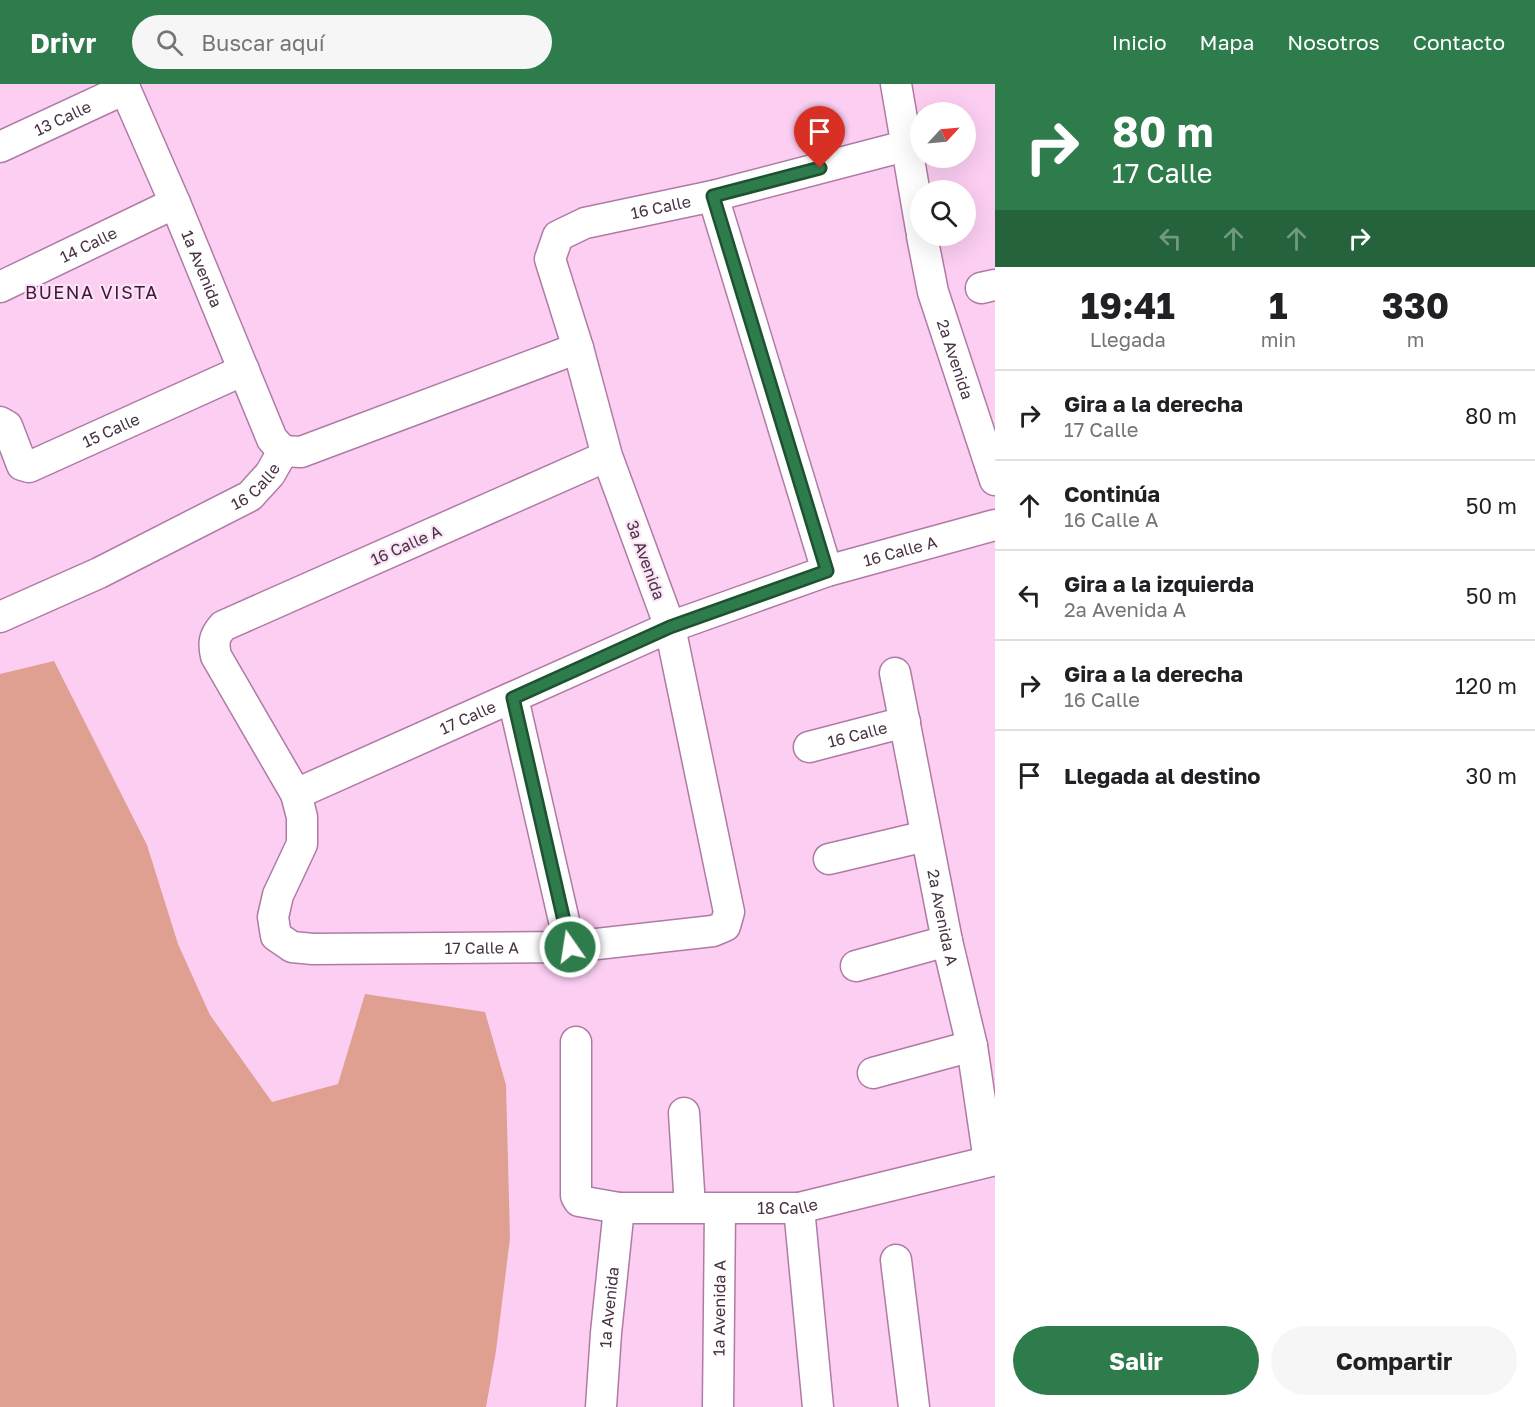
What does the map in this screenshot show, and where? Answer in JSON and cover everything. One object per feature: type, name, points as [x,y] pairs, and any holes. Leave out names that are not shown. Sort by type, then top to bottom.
[{"type":"street","points":[[896,84],[912,180]]},
{"type":"street","name":"13 Calle","points":[[0,147],[124,86]]},
{"type":"street","name":"1a Avenida","points":[[124,86],[272,439],[283,451]]},
{"type":"street","name":"16 Calle","points":[[558,236],[585,223],[713,196],[905,146]]},
{"type":"street","points":[[713,196],[827,571]]},
{"type":"street","name":"14 Calle","points":[[0,287],[175,203]]},
{"type":"street","name":"3a Avenida","points":[[558,236],[550,259],[608,456],[670,627],[729,912],[725,926]]},
{"type":"street","name":"2a Avenida","points":[[924,246],[933,292],[995,480]]},
{"type":"street","name":"16 Calle","points":[[0,617],[99,573],[250,496],[270,474],[283,451],[301,452],[578,348]]},
{"type":"street","name":"15 Calle","points":[[0,422],[7,426],[22,465],[29,467],[244,370]]},
{"type":"street","name":"16 Calle A","points":[[296,794],[216,656],[213,644],[216,633],[223,626],[608,456]]},
{"type":"street","name":"16 Calle A","points":[[670,627],[827,571],[995,525]]},
{"type":"street","name":"17 Calle","points":[[296,794],[670,627]]},
{"type":"street","name":"2a Avenida A","points":[[895,673],[947,941],[972,1046],[992,1160]]},
{"type":"street","points":[[513,698],[570,947]]},
{"type":"street","name":"16 Calle","points":[[809,747],[905,722]]},
{"type":"street","name":"17 Calle A","points":[[296,794],[303,817],[302,844],[278,895],[273,916],[276,936],[292,947],[313,949],[570,947],[713,931],[725,926]]},
{"type":"street","points":[[829,859],[926,836]]},
{"type":"street","points":[[856,966],[947,941]]},
{"type":"street","name":"18 Calle","points":[[576,1042],[577,1198],[579,1201],[619,1208],[690,1207],[720,1210],[800,1208],[992,1160]]},
{"type":"street","points":[[873,1073],[972,1046]]},
{"type":"street","points":[[684,1113],[690,1207]]},
{"type":"street","name":"1a Avenida","points":[[601,1407],[619,1208]]},
{"type":"street","points":[[800,1208],[818,1407]]},
{"type":"street","name":"1a Avenida A","points":[[718,1407],[720,1210]]},
{"type":"street","points":[[896,1260],[914,1407]]},
{"type":"shaded area","points":[[54,661],[147,845],[178,944],[210,1015],[272,1102],[338,1084],[365,994],[485,1012],[506,1085],[510,1238],[496,1351],[486,1407],[0,1407],[0,674]]},
{"type":"district","name":"BUENA VISTA","points":[[92,293]]},
{"type":"route","points":[[570,947],[513,698],[670,627],[827,571],[713,196],[820,168]]}]
